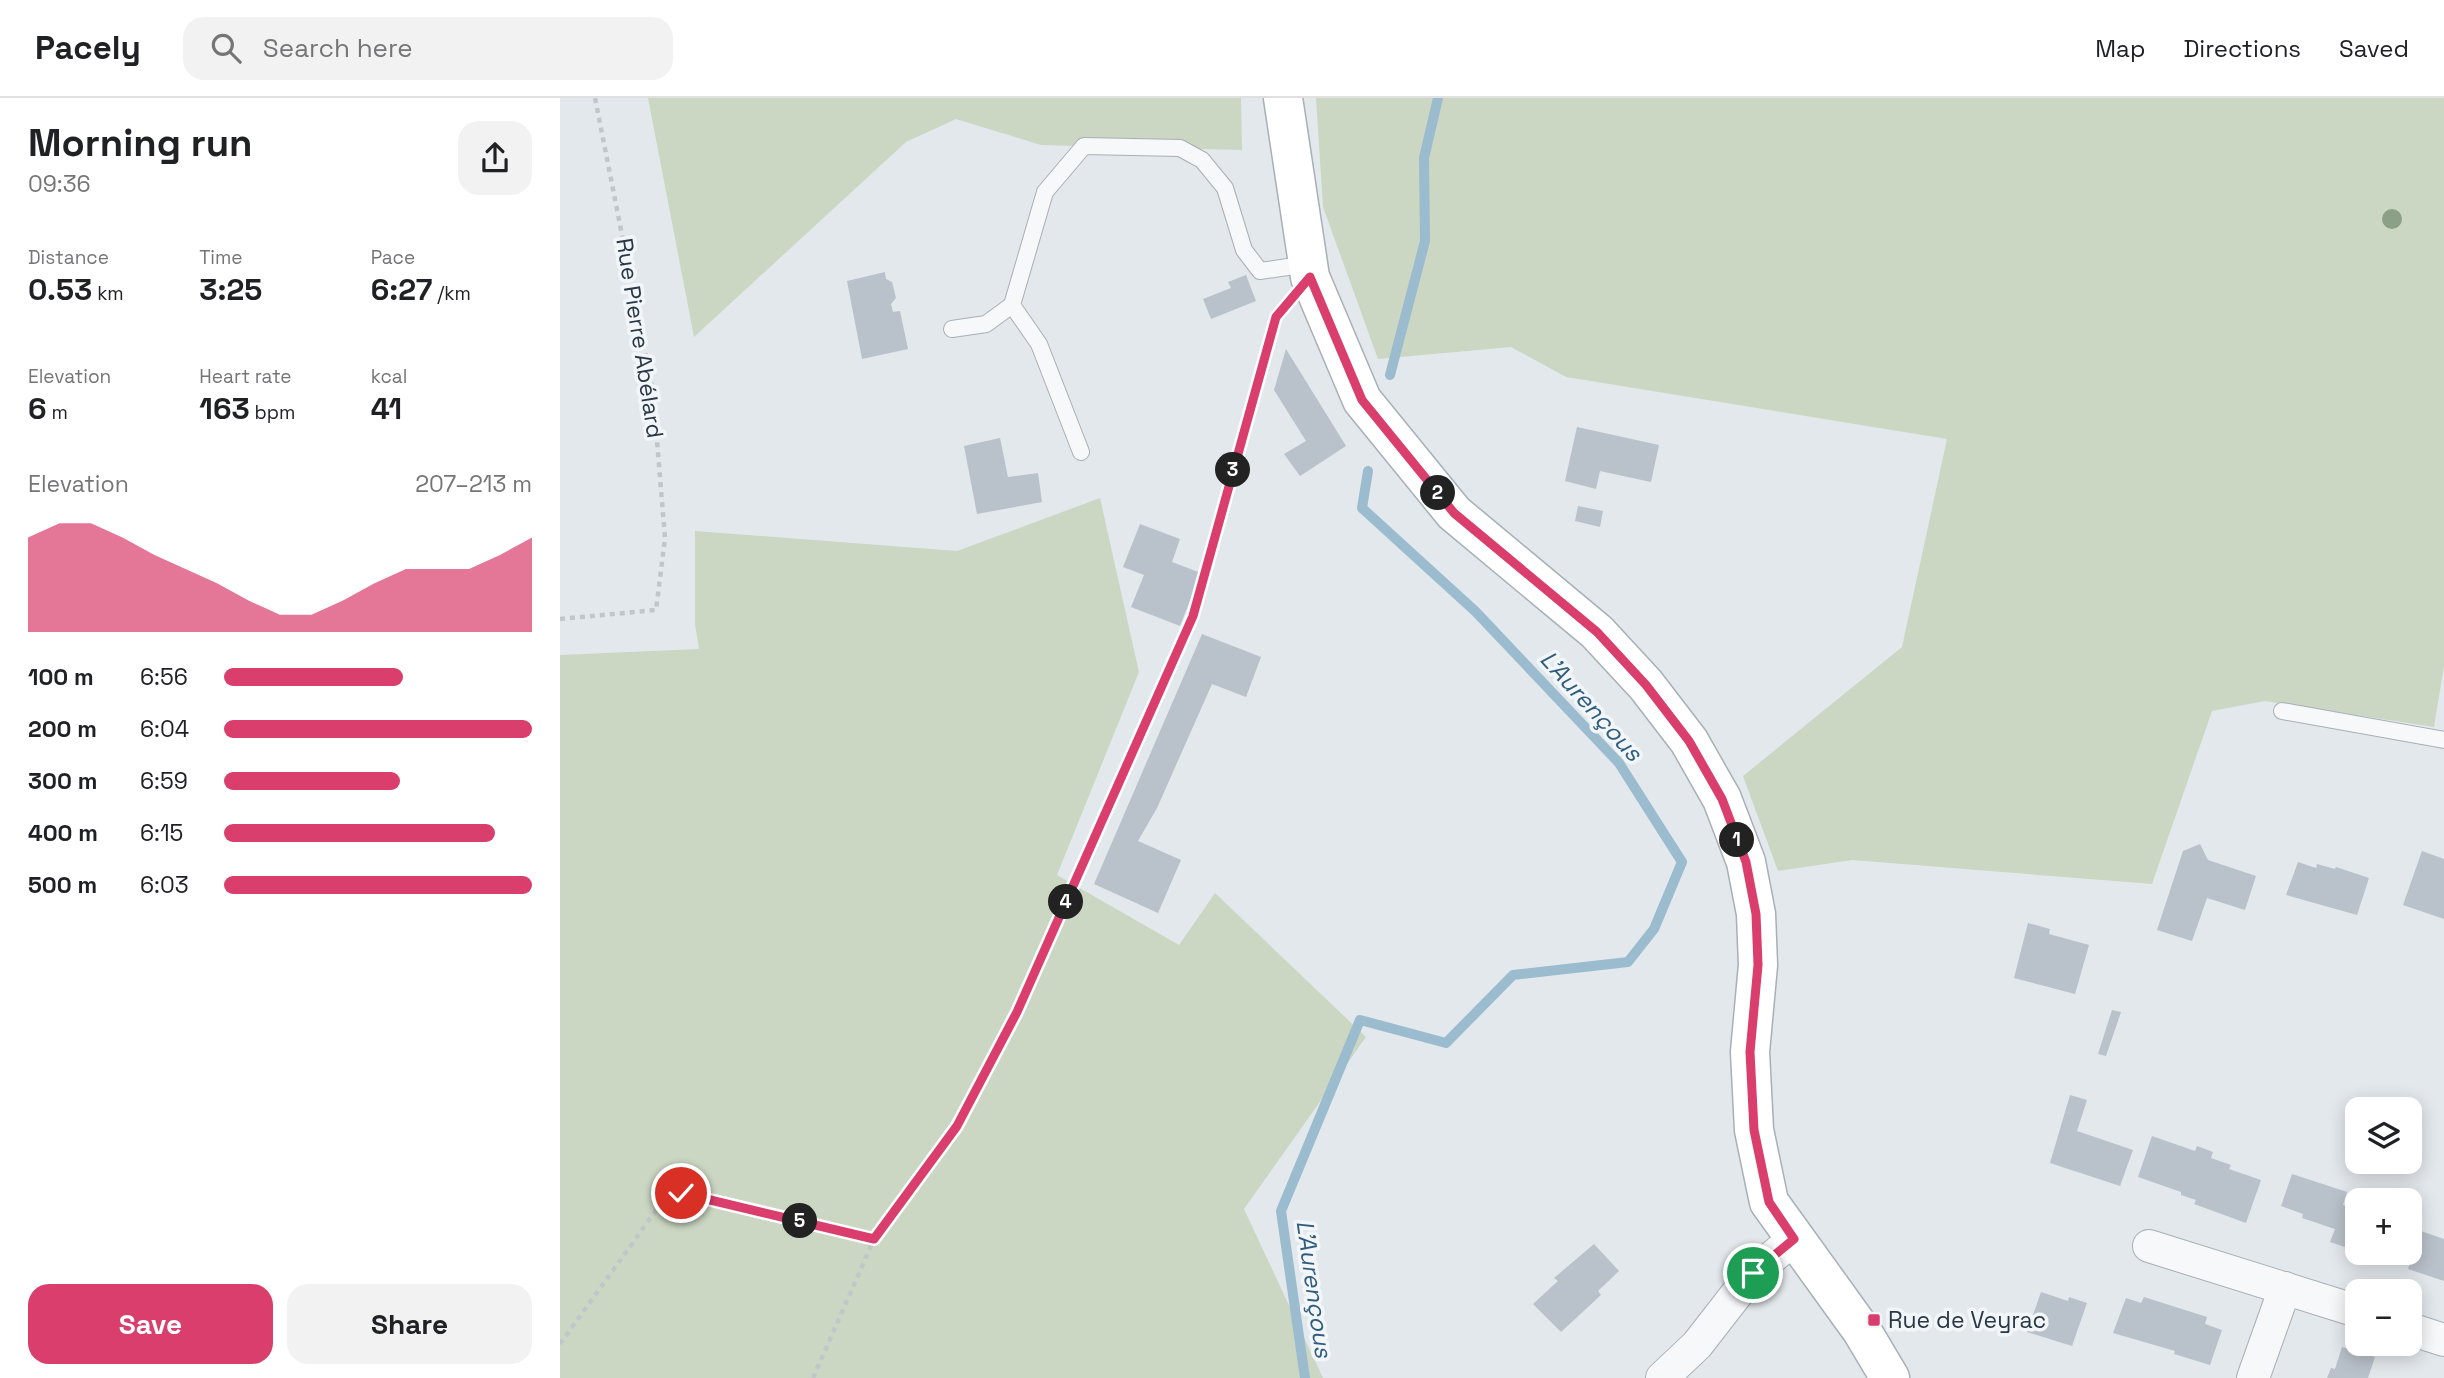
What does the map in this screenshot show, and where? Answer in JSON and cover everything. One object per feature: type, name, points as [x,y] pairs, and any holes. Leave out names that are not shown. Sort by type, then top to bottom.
[{"type":"main road","points":[[1283,98],[1309,271],[1362,400],[1454,513],[1597,632],[1646,685],[1689,741],[1722,799],[1746,862],[1756,914],[1758,965],[1750,1052],[1754,1130],[1769,1202],[1862,1331],[1890,1378]]},
{"type":"street","points":[[1662,1378],[1697,1345],[1753,1273],[1794,1239]]},
{"type":"street","points":[[2149,1246],[2345,1307]]},
{"type":"street","points":[[2253,1378],[2285,1288]]},
{"type":"street","points":[[2422,1333],[2444,1340]]},
{"type":"lane","points":[[952,329],[986,324],[1012,305],[1045,192],[1084,146],[1180,148],[1202,160],[1225,188],[1244,250],[1260,271],[1309,271]]},
{"type":"lane","points":[[1012,305],[1039,344],[1080,452]]},
{"type":"lane","points":[[2281,711],[2444,740]]},
{"type":"path","name":"Rue Pierre Abélard","points":[[560,619],[656,610],[666,538],[653,392],[595,98]]},
{"type":"path","points":[[813,1378],[874,1239],[957,1126],[1017,1012],[1193,616],[1276,317],[1309,271]]},
{"type":"path","points":[[560,1344],[662,1202],[681,1193],[874,1239]]},
{"type":"green space","points":[[648,98],[1241,98],[1242,150],[1041,145],[956,119],[906,142],[694,337]]},
{"type":"green space","points":[[1316,98],[2444,98],[2444,666],[2434,727],[2265,701],[2212,711],[2152,884],[1852,860],[1778,871],[1743,776],[1902,647],[1947,439],[1566,377],[1511,347],[1378,359],[1323,207]]},
{"type":"green space","points":[[1100,498],[1139,672],[1057,875],[1179,945],[1215,893],[1366,1037],[1244,1209],[1323,1378],[560,1378],[560,655],[699,649],[695,624],[695,531],[957,551]]},
{"type":"building","points":[[885,272],[886,279],[892,282],[896,298],[891,304],[893,312],[900,311],[908,349],[862,359],[847,281]]},
{"type":"building","points":[[1246,275],[1256,301],[1211,319],[1203,299],[1231,288],[1228,282]]},
{"type":"building","points":[[1286,349],[1346,446],[1300,476],[1284,454],[1306,441],[1274,390]]},
{"type":"building","points":[[1577,427],[1659,445],[1651,482],[1600,471],[1596,489],[1565,481]]},
{"type":"building","points":[[1000,438],[1008,477],[1038,473],[1042,502],[977,514],[964,446]]},
{"type":"building","points":[[1578,506],[1603,511],[1600,527],[1575,521]]},
{"type":"building","points":[[1140,524],[1180,539],[1172,562],[1201,573],[1180,626],[1131,607],[1144,575],[1123,567]]},
{"type":"building","points":[[1202,634],[1261,657],[1246,697],[1212,684],[1157,808],[1138,841],[1181,860],[1158,913],[1094,884]]},
{"type":"building","points":[[2200,844],[2208,860],[2256,876],[2245,910],[2207,898],[2192,941],[2157,930],[2183,851]]},
{"type":"building","points":[[2422,851],[2444,859],[2444,919],[2403,905]]},
{"type":"building","points":[[2298,862],[2316,868],[2317,864],[2335,869],[2336,867],[2369,878],[2357,915],[2286,895]]},
{"type":"building","points":[[2028,923],[2050,929],[2049,934],[2089,945],[2075,994],[2014,978]]},
{"type":"building","points":[[2112,1010],[2121,1012],[2106,1056],[2098,1054]]},
{"type":"building","points":[[2070,1095],[2087,1100],[2077,1131],[2133,1150],[2120,1186],[2050,1163]]},
{"type":"building","points":[[2152,1136],[2195,1151],[2197,1146],[2213,1152],[2211,1158],[2231,1165],[2229,1169],[2261,1180],[2246,1223],[2194,1204],[2196,1200],[2181,1195],[2181,1192],[2138,1177]]},
{"type":"building","points":[[2292,1174],[2345,1191],[2345,1247],[2330,1242],[2335,1229],[2302,1218],[2303,1214],[2281,1206]]},
{"type":"building","points":[[2422,1231],[2444,1239],[2444,1281],[2408,1269],[2409,1265],[2422,1265]]},
{"type":"building","points":[[1594,1244],[1619,1271],[1598,1291],[1601,1295],[1561,1332],[1533,1304],[1558,1281],[1554,1278]]},
{"type":"building","points":[[2041,1292],[2068,1301],[2069,1297],[2087,1303],[2072,1346],[2027,1332]]},
{"type":"building","points":[[2144,1297],[2207,1317],[2205,1324],[2222,1330],[2210,1365],[2174,1354],[2175,1351],[2113,1333],[2126,1298],[2141,1303]]},
{"type":"building","points":[[2342,1347],[2345,1348],[2345,1356],[2375,1357],[2368,1378],[2327,1378],[2331,1368],[2335,1369]]},
{"type":"waterway","name":"L'Aurençous","points":[[1390,375],[1425,241],[1424,158],[1438,98]]},
{"type":"waterway","name":"L'Aurençous","points":[[1305,1378],[1281,1211],[1360,1020],[1446,1043],[1513,975],[1628,962],[1654,929],[1682,862],[1619,763],[1475,611],[1362,508],[1368,471]]},
{"type":"place","name":"Rue de Veyrac","points":[[1874,1320]]},
{"type":"route","points":[[681,1193],[874,1239],[957,1126],[1017,1012],[1193,616],[1276,317],[1310,277],[1362,400],[1454,513],[1597,632],[1646,685],[1689,741],[1722,799],[1746,862],[1756,914],[1758,965],[1750,1052],[1754,1130],[1769,1202],[1794,1239],[1753,1273]]}]
